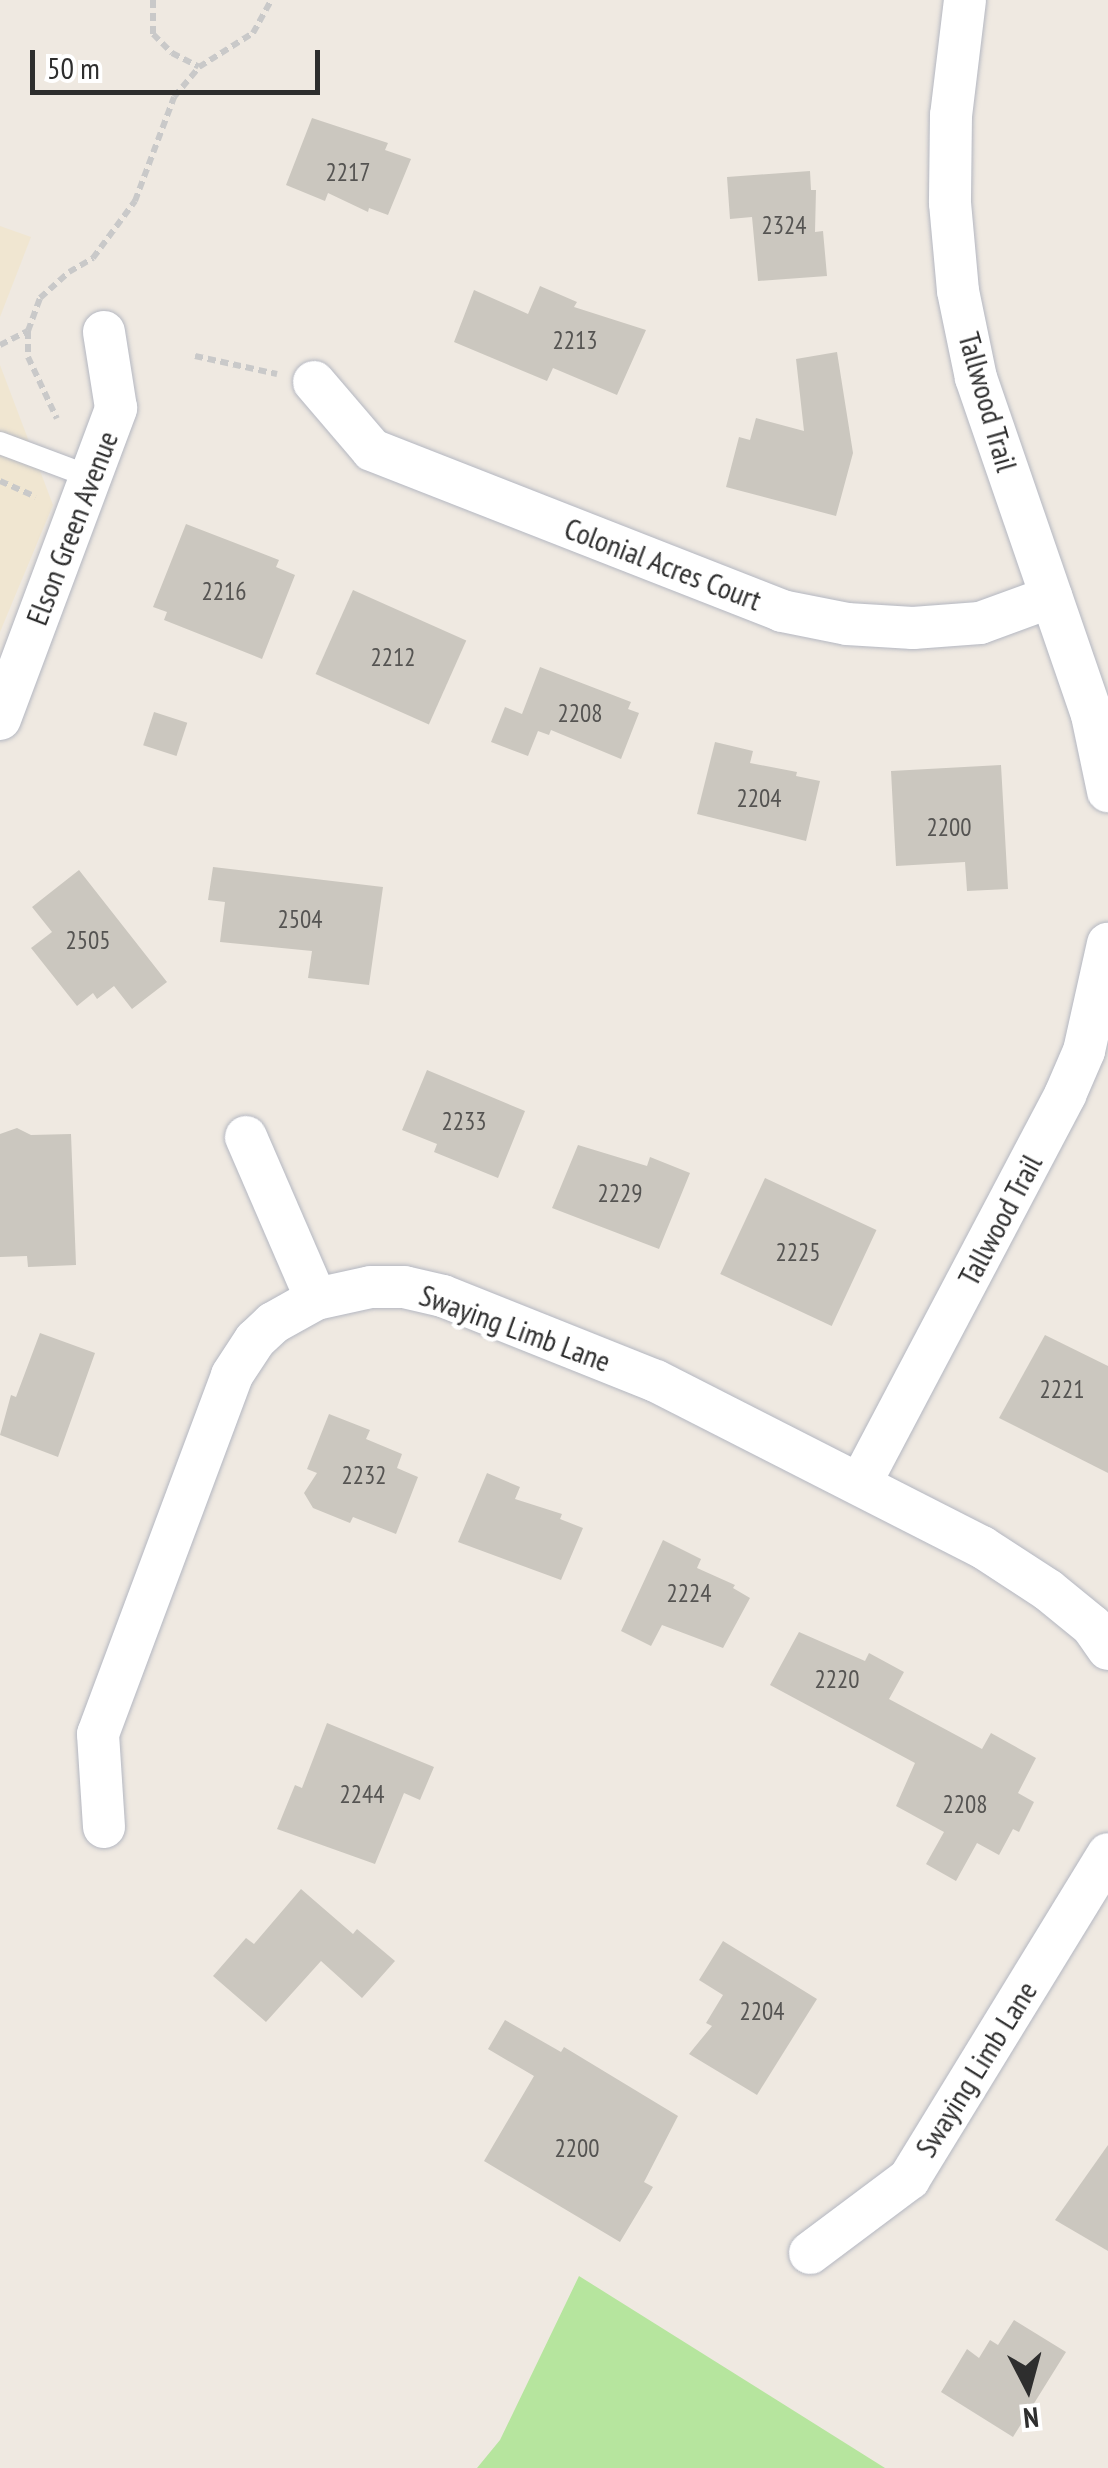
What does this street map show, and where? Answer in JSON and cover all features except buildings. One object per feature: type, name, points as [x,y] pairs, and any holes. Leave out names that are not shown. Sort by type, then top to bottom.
[{"type":"street","name":"Tallwood Trail","points":[[965,0],[951,115],[950,203],[958,291],[976,378],[1092,715],[1108,791]]},
{"type":"street","name":"Elson Green Avenue","points":[[0,719],[116,408],[104,332]]},
{"type":"street","name":"Colonial Acres Court","points":[[314,382],[372,450],[782,611],[847,624],[913,628],[980,623],[1050,597]]},
{"type":"street","name":"Tallwood Trail","points":[[860,1484],[1065,1096],[1084,1050],[1108,944]]},
{"type":"street","points":[[246,1137],[316,1299]]},
{"type":"street","name":"Swaying Limb Lane","points":[[104,1826],[98,1734],[232,1375],[264,1331],[316,1299],[371,1286],[404,1287],[443,1296],[656,1381],[982,1546],[1048,1590],[1092,1626],[1108,1649]]},
{"type":"street","name":"Swaying Limb Lane","points":[[810,2253],[909,2178],[1108,1854]]},
{"type":"lane","points":[[0,443],[90,477]]},
{"type":"path","points":[[153,0],[153,34],[172,53],[199,67]]},
{"type":"path","points":[[57,418],[28,357],[28,331],[40,298],[69,272],[93,258],[135,200],[164,115],[199,67],[253,33],[271,0]]},
{"type":"path","points":[[0,345],[16,332],[28,331]]},
{"type":"path","points":[[195,356],[314,382]]},
{"type":"path","points":[[0,481],[36,498]]},
{"type":"shaded area","points":[[0,226],[31,237],[0,317]]},
{"type":"shaded area","points":[[0,365],[53,505],[0,632]]},
{"type":"green space","points":[[579,2276],[885,2468],[477,2468],[500,2440]]}]
